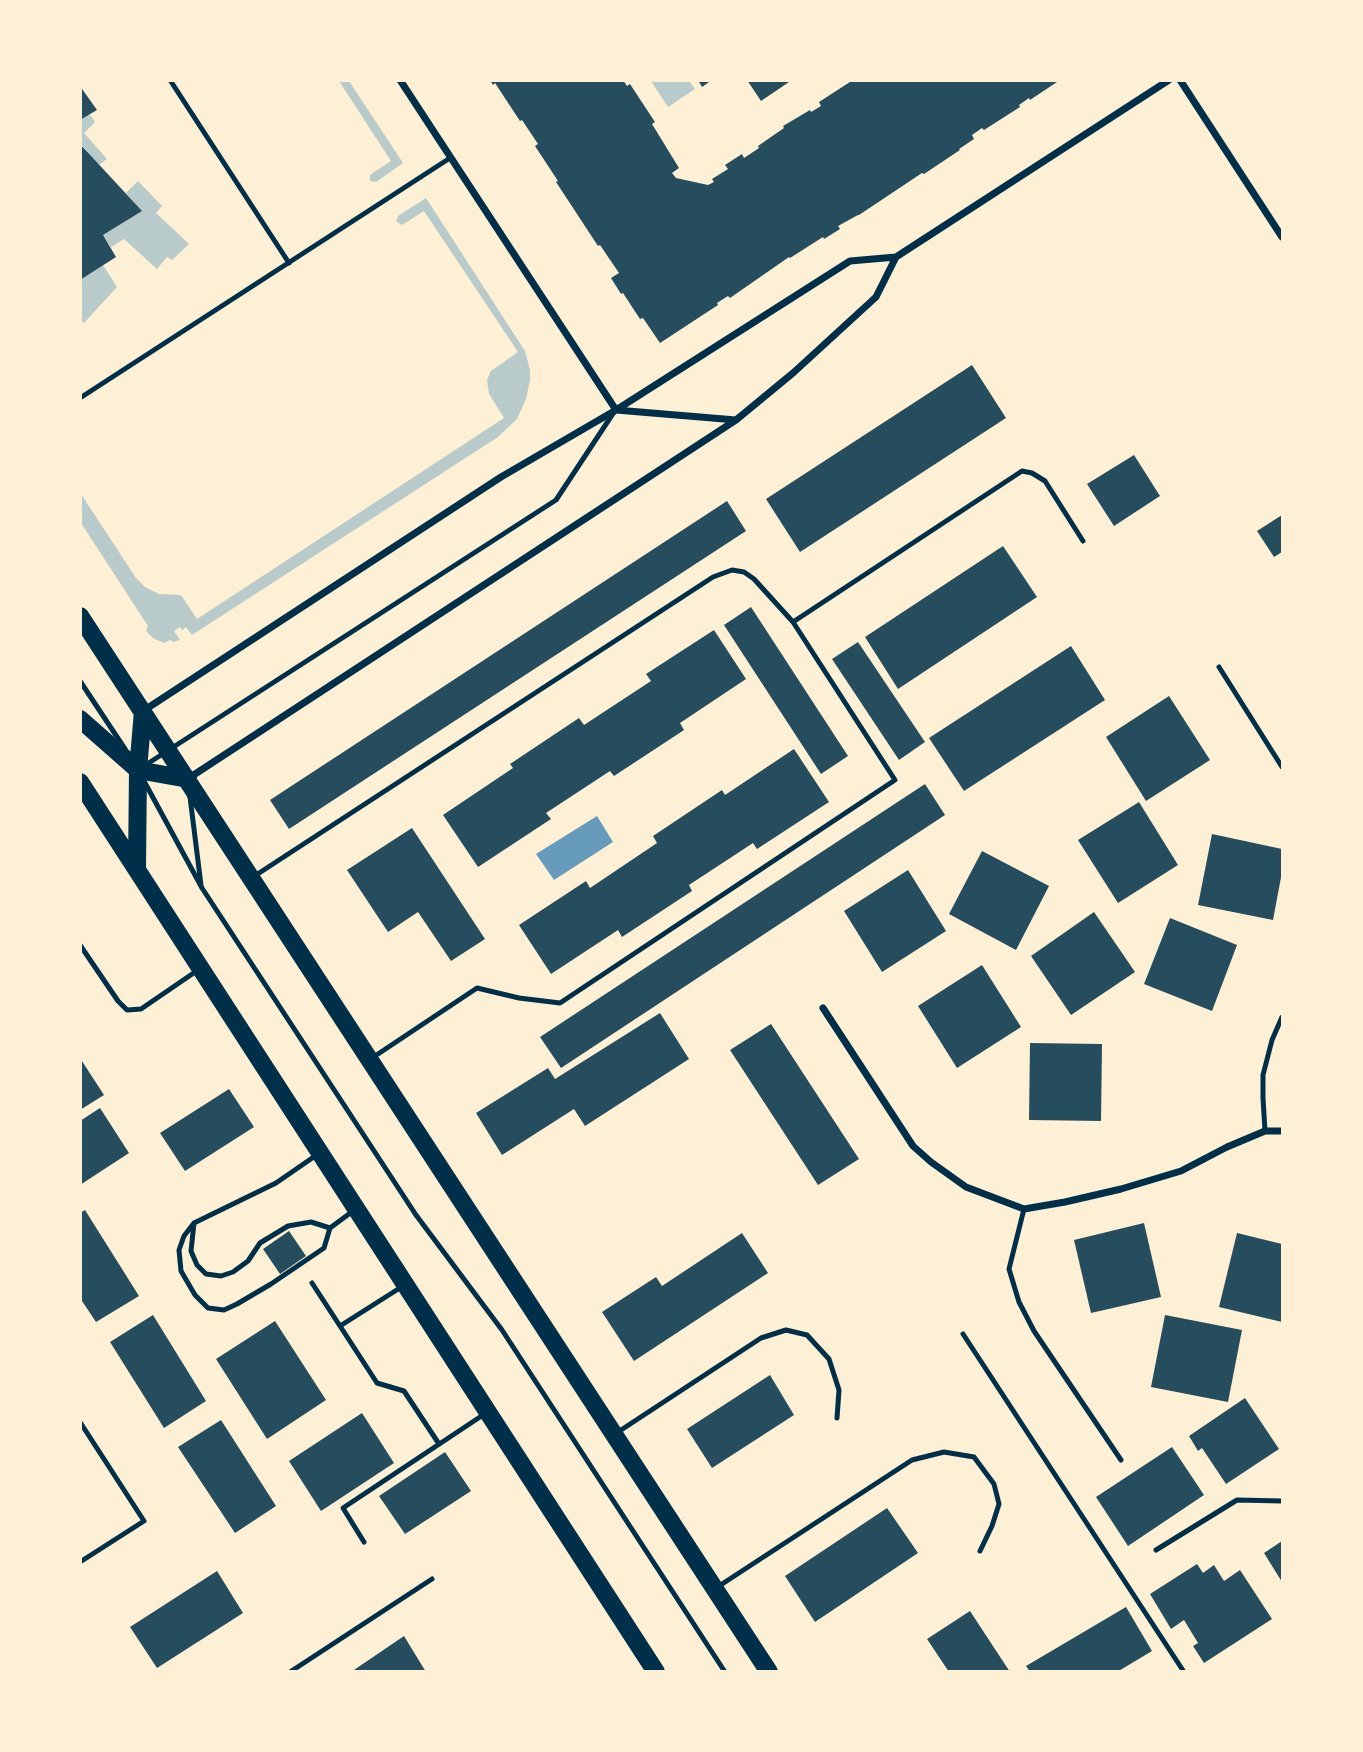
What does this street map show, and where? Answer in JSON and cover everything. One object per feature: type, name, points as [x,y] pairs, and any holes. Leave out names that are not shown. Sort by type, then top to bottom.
[{"type":"main road","points":[[80,616],[769,1671]]},
{"type":"main road","points":[[137,869],[138,770],[143,711]]},
{"type":"main road","points":[[80,719],[138,770],[188,779]]},
{"type":"main road","points":[[82,787],[656,1671]]},
{"type":"street","points":[[400,80],[616,410]]},
{"type":"street","points":[[143,711],[501,477],[616,410],[850,261],[895,257],[1169,80]]},
{"type":"street","points":[[1180,80],[1283,237]]},
{"type":"street","points":[[188,779],[736,420],[793,373],[876,297],[895,257]]},
{"type":"street","points":[[616,410],[736,420]]},
{"type":"street","points":[[823,1007],[913,1146],[966,1187],[1024,1209],[1121,1189],[1181,1171],[1265,1131],[1283,1131]]},
{"type":"lane","points":[[170,80],[289,263]]},
{"type":"lane","points":[[80,398],[450,158]]},
{"type":"lane","points":[[138,770],[555,500],[616,410]]},
{"type":"lane","points":[[793,622],[1023,471],[1045,481],[1083,541]]},
{"type":"lane","points":[[251,878],[713,577],[732,569],[744,572],[754,579],[793,622],[895,780],[560,1003],[520,998],[477,988],[369,1060]]},
{"type":"lane","points":[[1219,667],[1283,767]]},
{"type":"lane","points":[[80,681],[138,770],[202,888],[416,1215],[502,1330],[725,1671]]},
{"type":"lane","points":[[188,779],[202,888]]},
{"type":"lane","points":[[80,945],[127,1010],[141,1009],[200,968]]},
{"type":"lane","points":[[1265,1131],[1263,1075],[1272,1040],[1283,1017]]},
{"type":"lane","points":[[320,1152],[276,1183],[194,1223],[184,1236],[179,1250],[181,1270],[195,1295],[208,1308],[224,1310],[237,1304],[324,1248],[330,1228],[357,1209]]},
{"type":"lane","points":[[1024,1209],[1009,1269],[1019,1302],[1034,1331],[1121,1460]]},
{"type":"lane","points":[[194,1223],[191,1251],[197,1265],[206,1274],[220,1276],[233,1272],[248,1261],[260,1243],[288,1226],[311,1222],[330,1228]]},
{"type":"lane","points":[[312,1283],[377,1383],[404,1391],[439,1444]]},
{"type":"lane","points":[[340,1326],[405,1284]]},
{"type":"lane","points":[[615,1434],[761,1338],[786,1330],[807,1335],[829,1359],[839,1390],[837,1418]]},
{"type":"lane","points":[[963,1334],[1183,1671]]},
{"type":"lane","points":[[364,1542],[343,1508],[488,1412]]},
{"type":"lane","points":[[80,1422],[144,1521],[80,1562]]},
{"type":"lane","points":[[715,1589],[912,1460],[944,1452],[974,1457],[994,1483],[999,1504],[980,1551]]},
{"type":"lane","points":[[1156,1550],[1237,1500],[1283,1501]]},
{"type":"lane","points":[[290,1671],[432,1579]]},
{"type":"shaded area","points":[[339,81],[349,81],[403,163],[376,182],[370,181],[370,175],[391,161]]},
{"type":"shaded area","points":[[651,81],[689,81],[695,89],[668,107]]},
{"type":"shaded area","points":[[88,115],[95,122],[84,133],[107,159],[99,165],[81,144],[80,120]]},
{"type":"shaded area","points":[[138,181],[162,206],[156,213],[189,244],[172,260],[167,257],[157,269],[124,239],[111,247],[103,235],[141,211],[126,193]]},
{"type":"shaded area","points":[[426,198],[525,351],[530,380],[526,399],[517,419],[498,437],[192,635],[186,627],[182,630],[180,627],[174,631],[180,640],[164,643],[153,638],[146,631],[148,626],[81,523],[81,494],[136,578],[145,587],[159,594],[181,595],[197,619],[504,418],[489,394],[487,380],[491,371],[518,352],[424,211],[402,225],[396,221],[398,216]]},
{"type":"shaded area","points":[[103,265],[117,287],[84,323],[81,320],[80,280]]},
{"type":"water","points":[[597,816],[613,842],[554,880],[536,854]]},
{"type":"building","points":[[490,80],[623,80],[627,86],[630,84],[655,122],[652,124],[679,168],[672,173],[676,178],[708,185],[714,182],[712,179],[728,169],[725,165],[742,154],[744,158],[784,128],[783,126],[821,106],[819,102],[853,80],[1060,80],[984,130],[982,128],[972,135],[974,139],[924,174],[838,226],[840,229],[824,239],[823,237],[789,257],[730,298],[728,296],[717,303],[718,305],[660,343],[643,318],[640,319],[623,293],[621,294],[611,278],[619,273],[556,182],[558,181],[535,146],[538,144],[522,120],[520,121],[495,83],[493,85]]},
{"type":"building","points":[[698,80],[712,80],[702,87]]},
{"type":"building","points":[[747,80],[788,80],[789,82],[761,101]]},
{"type":"building","points":[[80,86],[97,110],[80,120]]},
{"type":"building","points":[[80,144],[142,211],[103,235],[116,257],[80,280]]},
{"type":"building","points":[[972,365],[1006,418],[800,552],[766,499]]},
{"type":"building","points":[[1134,455],[1160,496],[1114,526],[1087,484]]},
{"type":"building","points":[[727,501],[746,531],[289,829],[270,800]]},
{"type":"building","points":[[1282,515],[1282,552],[1274,557],[1257,531]]},
{"type":"building","points":[[1003,546],[1037,597],[898,689],[865,637]]},
{"type":"building","points":[[751,607],[848,756],[821,774],[724,625]]},
{"type":"building","points":[[714,630],[746,679],[680,723],[684,730],[614,776],[610,771],[546,813],[551,819],[478,867],[443,815],[513,768],[510,764],[579,718],[584,725],[651,681],[646,674]]},
{"type":"building","points":[[858,642],[925,742],[899,760],[832,659]]},
{"type":"building","points":[[1071,646],[1105,700],[964,791],[929,738]]},
{"type":"building","points":[[1169,696],[1210,760],[1146,801],[1106,737]]},
{"type":"building","points":[[794,749],[829,802],[757,849],[753,843],[689,885],[692,891],[622,937],[618,930],[551,974],[519,925],[586,881],[590,888],[657,843],[653,836],[722,790],[725,795]]},
{"type":"building","points":[[925,784],[945,815],[561,1068],[540,1037]]},
{"type":"building","points":[[1139,802],[1178,865],[1118,903],[1078,840]]},
{"type":"building","points":[[412,828],[485,939],[451,961],[418,912],[388,932],[347,870]]},
{"type":"building","points":[[1212,834],[1282,849],[1282,872],[1273,920],[1198,905]]},
{"type":"building","points":[[982,851],[1049,886],[1016,950],[949,914]]},
{"type":"building","points":[[908,870],[946,931],[882,972],[844,911]]},
{"type":"building","points":[[1094,912],[1135,972],[1071,1015],[1031,956]]},
{"type":"building","points":[[1170,918],[1237,945],[1212,1011],[1144,984]]},
{"type":"building","points":[[982,965],[1021,1027],[957,1068],[918,1006]]},
{"type":"building","points":[[660,1013],[689,1059],[585,1126],[574,1109],[502,1155],[476,1113],[548,1068],[555,1079]]},
{"type":"building","points":[[771,1024],[859,1159],[818,1185],[730,1050]]},
{"type":"building","points":[[1030,1043],[1102,1044],[1101,1121],[1029,1120]]},
{"type":"building","points":[[80,1058],[104,1095],[80,1110]]},
{"type":"building","points":[[229,1089],[254,1127],[185,1171],[160,1133]]},
{"type":"building","points":[[100,1108],[129,1153],[80,1185],[80,1121]]},
{"type":"building","points":[[85,1210],[139,1296],[96,1322],[80,1298],[80,1213]]},
{"type":"building","points":[[1144,1223],[1161,1297],[1091,1313],[1074,1240]]},
{"type":"building","points":[[289,1231],[306,1256],[280,1274],[263,1249]]},
{"type":"building","points":[[742,1233],[768,1273],[634,1361],[602,1312],[656,1277],[662,1286]]},
{"type":"building","points":[[1237,1233],[1282,1244],[1282,1322],[1219,1307]]},
{"type":"building","points":[[153,1315],[206,1401],[164,1428],[110,1342]]},
{"type":"building","points":[[1165,1315],[1242,1330],[1228,1402],[1151,1387]]},
{"type":"building","points":[[275,1321],[326,1400],[267,1439],[216,1359]]},
{"type":"building","points":[[770,1375],[794,1415],[712,1468],[687,1429]]},
{"type":"building","points":[[1245,1398],[1279,1449],[1226,1484],[1202,1448],[1198,1451],[1189,1436]]},
{"type":"building","points":[[362,1413],[394,1463],[321,1511],[289,1461]]},
{"type":"building","points":[[221,1420],[276,1506],[235,1533],[178,1447]]},
{"type":"building","points":[[1172,1447],[1204,1495],[1128,1546],[1096,1497]]},
{"type":"building","points":[[445,1452],[471,1491],[405,1534],[379,1496]]},
{"type":"building","points":[[887,1508],[918,1553],[815,1622],[785,1576]]},
{"type":"building","points":[[1282,1541],[1282,1582],[1264,1553]]},
{"type":"building","points":[[1197,1564],[1203,1573],[1214,1565],[1224,1581],[1240,1570],[1272,1619],[1204,1663],[1193,1646],[1198,1643],[1184,1620],[1171,1629],[1150,1594]]},
{"type":"building","points":[[217,1571],[243,1613],[157,1668],[130,1627]]},
{"type":"building","points":[[1126,1607],[1152,1651],[1117,1672],[1030,1672],[1026,1666]]},
{"type":"building","points":[[970,1611],[1010,1672],[949,1672],[927,1639]]},
{"type":"building","points":[[404,1636],[426,1672],[351,1672]]}]
